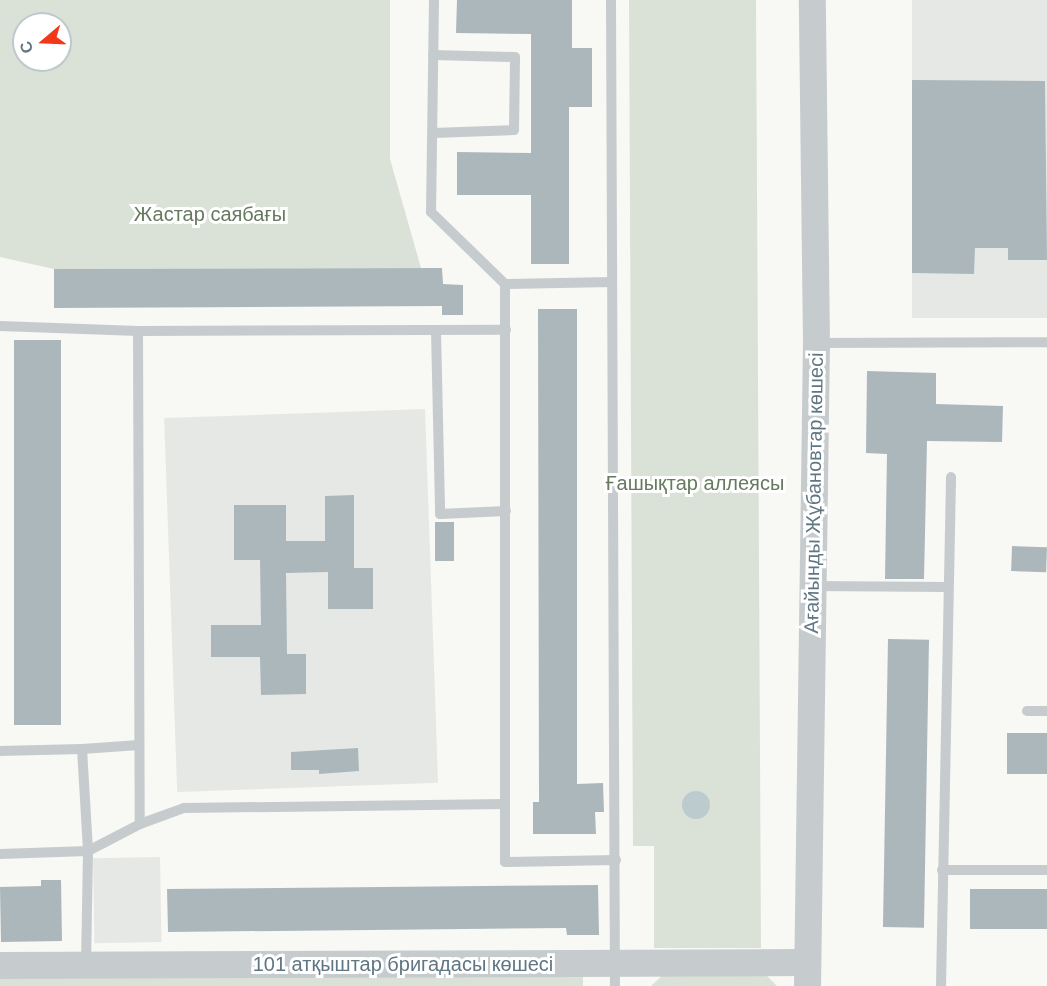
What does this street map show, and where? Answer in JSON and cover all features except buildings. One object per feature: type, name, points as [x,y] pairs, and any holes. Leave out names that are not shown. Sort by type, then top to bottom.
[{"type":"street","name":"Ағайынды Жұбановтар көшесі","points":[[807,974],[816,343],[812,0]]},
{"type":"street","name":"101 атқыштар бригадасы көшесі","points":[[0,965],[615,975],[807,974]]},
{"type":"lane","points":[[434,0],[431,212],[505,284],[505,862],[616,860]]},
{"type":"lane","points":[[611,0],[615,975]]},
{"type":"lane","points":[[433,133],[514,130],[515,57],[434,55]]},
{"type":"lane","points":[[505,284],[612,282]]},
{"type":"lane","points":[[0,326],[138,331],[506,330]]},
{"type":"lane","points":[[138,331],[140,824]]},
{"type":"lane","points":[[436,331],[440,514],[506,511]]},
{"type":"lane","points":[[816,343],[1047,342]]},
{"type":"lane","points":[[941,986],[947,587],[951,477]]},
{"type":"lane","points":[[812,586],[947,587]]},
{"type":"lane","points":[[1027,711],[1047,711]]},
{"type":"lane","points":[[0,751],[140,745]]},
{"type":"lane","points":[[82,749],[88,851],[86,965]]},
{"type":"lane","points":[[0,854],[88,851],[140,824],[184,808],[505,804]]},
{"type":"lane","points":[[942,870],[1047,870]]},
{"type":"shaded area","points":[[912,0],[1047,0],[1047,318],[912,318]]},
{"type":"shaded area","points":[[425,409],[438,783],[177,792],[164,418]]},
{"type":"shaded area","points":[[696,791],[706,795],[710,805],[706,815],[696,819],[686,815],[682,805],[686,795]]},
{"type":"shaded area","points":[[160,857],[161,942],[94,943],[93,858]]},
{"type":"green space","name":"Жастар саябағы","points":[[0,0],[390,0],[390,159],[421,268],[54,269],[0,257]]},
{"type":"green space","name":"Ғашықтар аллеясы","points":[[629,0],[756,0],[761,948],[654,948],[654,846],[633,846]]},
{"type":"green space","points":[[765,974],[777,986],[651,986],[663,975]]},
{"type":"green space","points":[[0,975],[583,975],[583,986],[0,986]]}]
